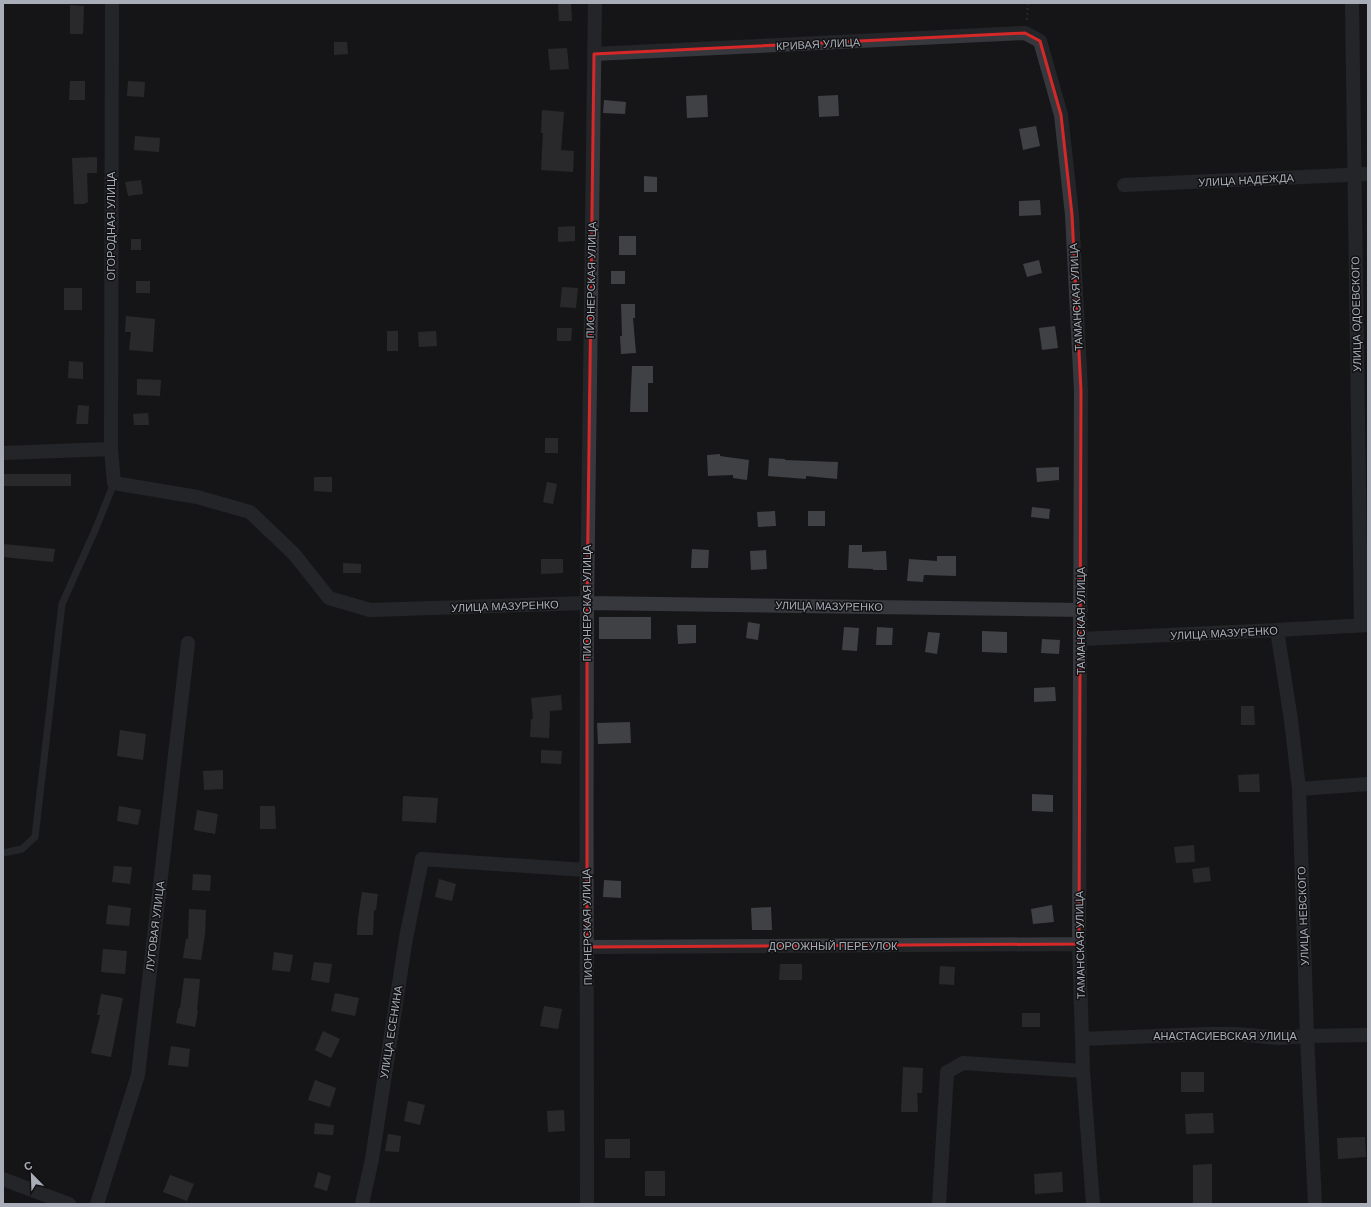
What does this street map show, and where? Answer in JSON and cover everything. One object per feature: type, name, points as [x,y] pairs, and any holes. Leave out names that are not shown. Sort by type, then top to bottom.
[{"type":"street","name":"ОГОРОДНАЯ УЛИЦА","points":[[111,449],[112,3]]},
{"type":"street","name":"ПИОНЕРСКАЯ УЛИЦА","points":[[587,1204],[587,603],[595,3]]},
{"type":"street","name":"УЛИЦА ОДОЕВСКОГО","points":[[1352,3],[1361,174],[1365,625]]},
{"type":"street","name":"КРИВАЯ УЛИЦА","points":[[594,54],[1025,34],[1040,41]]},
{"type":"street","name":"ТАМАНСКАЯ УЛИЦА","points":[[1040,41],[1061,115],[1072,215],[1081,391],[1079,944],[1083,1071],[1093,1204]]},
{"type":"street","name":"УЛИЦА НАДЕЖДА","points":[[1124,185],[1361,174]]},
{"type":"street","points":[[3,453],[111,449],[114,484]]},
{"type":"street","name":"УЛИЦА МАЗУРЕНКО","points":[[114,484],[197,496],[250,512],[294,554],[329,598],[370,610],[587,603],[1081,610]]},
{"type":"street","name":"УЛИЦА МАЗУРЕНКО","points":[[1081,639],[1365,625]]},
{"type":"street","name":"УЛИЦА НЕВСКОГО","points":[[1277,630],[1291,720],[1299,789],[1307,1036],[1315,1204]]},
{"type":"street","name":"ЛУГОВАЯ УЛИЦА","points":[[97,1204],[138,1074],[188,643]]},
{"type":"street","points":[[1299,789],[1368,784]]},
{"type":"street","name":"УЛИЦА ЕСЕНИНА","points":[[362,1204],[372,1159],[406,938],[422,859],[586,870]]},
{"type":"street","name":"ДОРОЖНЫЙ ПЕРЕУЛОК","points":[[588,948],[1079,944]]},
{"type":"street","name":"АНАСТАСИЕВСКАЯ УЛИЦА","points":[[1082,1039],[1206,1034],[1236,1034],[1279,1038],[1368,1035]]},
{"type":"street","points":[[939,1204],[947,1072],[963,1063],[1083,1071]]},
{"type":"street","points":[[3,1180],[69,1204]]},
{"type":"lane","points":[[3,853],[22,849],[35,837],[62,604],[114,484]]},
{"type":"path","points":[[1025,34],[1028,3]]},
{"type":"highlighted area","points":[[1025,33],[1040,41],[1061,115],[1072,215],[1081,391],[1079,944],[587,947],[587,603],[594,54]]},
{"type":"building","points":[[558,3],[571,3],[572,21],[559,21]]},
{"type":"building","points":[[70,5],[84,6],[83,34],[70,34]]},
{"type":"building","points":[[334,42],[347,42],[348,54],[334,55]]},
{"type":"building","points":[[567,48],[569,69],[550,70],[548,49]]},
{"type":"building","points":[[70,81],[85,81],[85,100],[69,100]]},
{"type":"building","points":[[128,81],[145,82],[144,97],[127,96]]},
{"type":"building","points":[[707,95],[708,117],[687,118],[686,96]]},
{"type":"building","points":[[838,95],[839,116],[819,117],[818,96]]},
{"type":"building","points":[[604,100],[626,102],[625,114],[603,113]]},
{"type":"building","points":[[542,110],[564,112],[561,150],[574,151],[573,172],[541,170],[543,133],[541,133]]},
{"type":"building","points":[[1036,126],[1040,146],[1023,150],[1019,129]]},
{"type":"building","points":[[135,136],[160,138],[159,152],[134,150]]},
{"type":"building","points":[[97,157],[97,173],[87,173],[88,202],[84,204],[74,204],[72,158]]},
{"type":"building","points":[[644,176],[657,177],[657,192],[644,192]]},
{"type":"building","points":[[141,180],[143,194],[128,196],[125,182]]},
{"type":"building","points":[[1040,200],[1041,215],[1019,216],[1019,201]]},
{"type":"building","points":[[575,226],[575,241],[558,242],[558,227]]},
{"type":"building","points":[[619,236],[636,236],[636,255],[619,255]]},
{"type":"building","points":[[131,239],[141,239],[141,250],[131,250]]},
{"type":"building","points":[[1039,260],[1042,273],[1027,277],[1023,264]]},
{"type":"building","points":[[611,271],[625,271],[625,284],[611,284]]},
{"type":"building","points":[[136,281],[150,281],[150,293],[136,293]]},
{"type":"building","points":[[562,287],[578,288],[576,308],[560,307]]},
{"type":"building","points":[[64,288],[82,288],[82,310],[64,310]]},
{"type":"building","points":[[621,304],[635,304],[635,318],[633,318],[636,353],[621,354]]},
{"type":"building","points":[[126,316],[155,319],[153,352],[129,350],[131,332],[125,332]]},
{"type":"building","points":[[1055,326],[1058,348],[1042,350],[1039,328]]},
{"type":"building","points":[[557,328],[572,328],[571,341],[557,341]]},
{"type":"building","points":[[387,331],[398,331],[398,351],[387,351]]},
{"type":"building","points":[[436,331],[437,346],[419,347],[418,332]]},
{"type":"building","points":[[69,361],[83,362],[83,379],[68,378]]},
{"type":"building","points":[[632,366],[653,366],[653,383],[648,383],[648,412],[630,412]]},
{"type":"building","points":[[137,379],[161,380],[160,396],[137,395]]},
{"type":"building","points":[[78,405],[89,406],[88,424],[76,424]]},
{"type":"building","points":[[148,413],[149,425],[134,425],[133,414]]},
{"type":"building","points":[[545,438],[558,438],[558,453],[545,453]]},
{"type":"building","points":[[720,454],[720,456],[749,460],[747,480],[733,478],[733,475],[708,476],[707,455]]},
{"type":"building","points":[[769,458],[838,462],[837,479],[806,476],[806,479],[768,476]]},
{"type":"building","points":[[1059,467],[1059,480],[1037,482],[1036,468]]},
{"type":"building","points":[[3,474],[71,474],[71,486],[3,486]]},
{"type":"building","points":[[314,477],[332,477],[332,492],[314,491]]},
{"type":"building","points":[[547,482],[557,484],[553,504],[543,502]]},
{"type":"building","points":[[1032,507],[1050,509],[1049,519],[1031,517]]},
{"type":"building","points":[[775,511],[776,526],[758,527],[757,512]]},
{"type":"building","points":[[808,511],[825,511],[825,526],[808,526]]},
{"type":"building","points":[[3,544],[55,549],[53,562],[3,557]]},
{"type":"building","points":[[849,545],[862,545],[862,552],[886,551],[887,570],[848,568]]},
{"type":"building","points":[[692,549],[709,550],[708,568],[691,568]]},
{"type":"building","points":[[766,550],[767,569],[751,570],[750,551]]},
{"type":"building","points":[[937,556],[956,556],[956,576],[924,575],[923,582],[907,581],[909,559],[937,561]]},
{"type":"building","points":[[541,559],[563,559],[563,573],[541,574]]},
{"type":"building","points":[[343,563],[361,564],[361,573],[343,573]]},
{"type":"building","points":[[599,617],[651,617],[651,639],[599,639]]},
{"type":"building","points":[[748,622],[760,624],[758,640],[746,638]]},
{"type":"building","points":[[677,625],[696,625],[696,643],[678,644]]},
{"type":"building","points":[[844,627],[859,628],[857,651],[842,650]]},
{"type":"building","points":[[877,627],[893,628],[892,645],[876,645]]},
{"type":"building","points":[[982,631],[1007,632],[1007,653],[982,652]]},
{"type":"building","points":[[928,632],[940,633],[937,654],[925,652]]},
{"type":"building","points":[[1042,639],[1060,640],[1059,654],[1041,653]]},
{"type":"building","points":[[1055,687],[1056,701],[1034,702],[1034,688]]},
{"type":"building","points":[[561,695],[562,710],[550,711],[549,738],[530,737],[531,719],[533,719],[531,698]]},
{"type":"building","points":[[1241,706],[1254,706],[1255,725],[1241,725]]},
{"type":"building","points":[[630,722],[631,743],[598,744],[597,723]]},
{"type":"building","points":[[120,730],[146,734],[143,760],[117,756]]},
{"type":"building","points":[[541,750],[562,751],[561,764],[541,763]]},
{"type":"building","points":[[223,770],[223,789],[204,790],[203,771]]},
{"type":"building","points":[[1259,774],[1260,792],[1239,792],[1238,775]]},
{"type":"building","points":[[1032,794],[1053,795],[1053,812],[1032,811]]},
{"type":"building","points":[[403,796],[438,798],[436,823],[402,821]]},
{"type":"building","points":[[119,806],[141,810],[138,825],[117,821]]},
{"type":"building","points":[[260,806],[275,806],[276,829],[260,829]]},
{"type":"building","points":[[197,810],[218,814],[215,834],[194,830]]},
{"type":"building","points":[[1194,845],[1195,862],[1176,863],[1174,847]]},
{"type":"building","points":[[114,866],[132,867],[130,884],[112,882]]},
{"type":"building","points":[[1209,867],[1211,881],[1194,883],[1192,869]]},
{"type":"building","points":[[193,874],[211,875],[210,891],[192,890]]},
{"type":"building","points":[[439,879],[456,884],[452,901],[435,897]]},
{"type":"building","points":[[604,880],[621,881],[621,898],[603,897]]},
{"type":"building","points":[[362,892],[378,894],[376,910],[374,910],[373,935],[357,935]]},
{"type":"building","points":[[108,905],[131,908],[129,926],[106,924]]},
{"type":"building","points":[[1052,905],[1054,922],[1033,924],[1031,909]]},
{"type":"building","points":[[771,907],[772,930],[752,930],[751,908]]},
{"type":"building","points":[[189,909],[206,910],[205,934],[201,960],[183,958],[186,939],[188,939]]},
{"type":"building","points":[[103,949],[127,951],[125,974],[101,972]]},
{"type":"building","points":[[274,952],[293,955],[290,972],[272,970]]},
{"type":"building","points":[[314,962],[332,964],[329,983],[311,980]]},
{"type":"building","points":[[780,964],[802,964],[802,980],[779,980]]},
{"type":"building","points":[[940,966],[955,967],[954,985],[939,984]]},
{"type":"building","points":[[184,978],[200,979],[198,1011],[195,1027],[176,1023],[180,1008]]},
{"type":"building","points":[[335,993],[359,998],[355,1016],[331,1011]]},
{"type":"building","points":[[101,994],[123,998],[111,1057],[91,1053],[100,1015],[97,1015]]},
{"type":"building","points":[[544,1006],[562,1009],[558,1029],[540,1026]]},
{"type":"building","points":[[1022,1013],[1040,1013],[1040,1027],[1022,1027]]},
{"type":"building","points":[[323,1031],[340,1039],[331,1058],[315,1050]]},
{"type":"building","points":[[171,1046],[190,1049],[188,1067],[168,1065]]},
{"type":"building","points":[[903,1067],[923,1068],[922,1093],[917,1093],[918,1112],[901,1112]]},
{"type":"building","points":[[1181,1072],[1204,1072],[1204,1092],[1181,1092]]},
{"type":"building","points":[[315,1080],[336,1088],[330,1107],[308,1100]]},
{"type":"building","points":[[408,1101],[425,1105],[420,1125],[404,1121]]},
{"type":"building","points":[[564,1110],[565,1131],[548,1132],[547,1111]]},
{"type":"building","points":[[1213,1113],[1214,1133],[1186,1134],[1185,1114]]},
{"type":"building","points":[[315,1123],[334,1125],[333,1135],[314,1134]]},
{"type":"building","points":[[388,1134],[401,1136],[399,1152],[385,1151]]},
{"type":"building","points":[[1365,1137],[1366,1157],[1338,1159],[1337,1138]]},
{"type":"building","points":[[605,1139],[630,1139],[630,1158],[605,1158]]},
{"type":"building","points":[[1212,1164],[1212,1204],[1193,1204],[1193,1165]]},
{"type":"building","points":[[645,1171],[665,1171],[665,1196],[645,1196]]},
{"type":"building","points":[[318,1172],[331,1176],[327,1191],[314,1187]]},
{"type":"building","points":[[1062,1172],[1063,1192],[1035,1194],[1034,1174]]},
{"type":"building","points":[[170,1175],[194,1184],[187,1201],[163,1192]]}]
